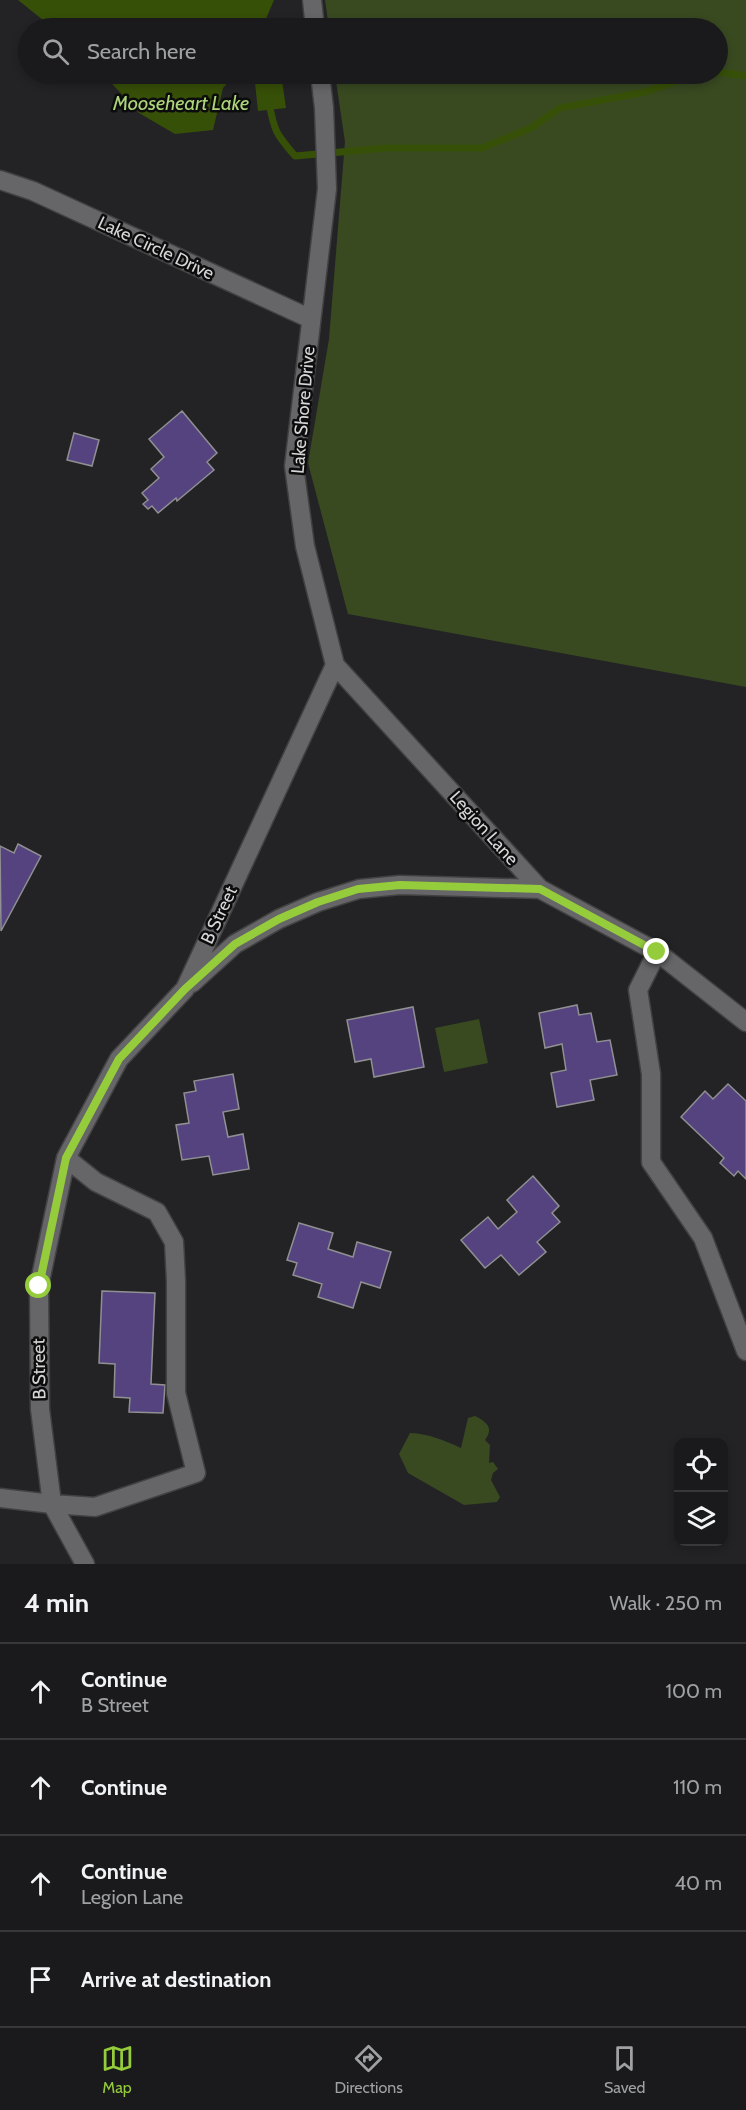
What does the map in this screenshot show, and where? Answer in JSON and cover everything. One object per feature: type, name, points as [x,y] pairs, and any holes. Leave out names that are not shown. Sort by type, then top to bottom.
[{"type":"street","points":[[312,0],[314,18]]},
{"type":"street","name":"Lake Shore Drive","points":[[321,84],[327,189],[294,466],[305,546],[335,665]]},
{"type":"street","name":"Lake Circle Drive","points":[[0,180],[33,191],[311,319]]},
{"type":"street","name":"Legion Lane","points":[[335,665],[540,889],[657,952],[746,1022]]},
{"type":"street","name":"B Street","points":[[85,1564],[52,1504],[40,1408],[39,1286],[66,1158],[119,1059],[185,989],[335,665]]},
{"type":"street","points":[[185,989],[235,944],[279,919],[318,902],[358,889],[400,885],[540,889]]},
{"type":"street","points":[[657,952],[638,990],[651,1074],[651,1162],[704,1238],[746,1351]]},
{"type":"street","points":[[0,1498],[95,1507],[196,1473],[176,1393],[174,1242],[157,1212],[96,1182],[66,1158]]},
{"type":"shaded area","points":[[325,0],[746,0],[746,687],[348,614],[308,463],[329,339],[345,142],[336,84],[728,84],[728,18],[328,18]]},
{"type":"shaded area","points":[[479,1019],[488,1063],[444,1072],[435,1028]]},
{"type":"shaded area","points":[[475,1416],[486,1423],[489,1429],[485,1440],[490,1445],[489,1463],[493,1462],[498,1469],[493,1473],[491,1480],[500,1497],[497,1502],[464,1505],[408,1473],[399,1454],[410,1433],[430,1436],[461,1448],[468,1418]]},
{"type":"water","points":[[18,0],[274,0],[266,18],[40,18]]},
{"type":"water","name":"Mooseheart Lake","points":[[112,84],[227,84],[223,88],[213,130],[175,134],[139,113]]},
{"type":"water","name":"Mooseheart Lake","points":[[255,84],[282,84],[286,108],[258,111]]},
{"type":"building","points":[[182,411],[217,453],[207,462],[214,470],[177,501],[176,498],[158,513],[152,506],[148,509],[143,504],[148,500],[142,493],[159,478],[151,469],[164,457],[149,439]]},
{"type":"building","points":[[74,433],[99,440],[92,466],[67,460]]},
{"type":"building","points":[[18,844],[41,856],[1,931],[0,846],[14,853]]},
{"type":"building","points":[[577,1005],[579,1015],[591,1013],[597,1042],[610,1040],[617,1075],[590,1080],[594,1100],[557,1107],[551,1073],[566,1070],[562,1044],[545,1048],[539,1013]]},
{"type":"building","points":[[413,1007],[424,1067],[374,1077],[371,1059],[355,1062],[347,1020]]},
{"type":"building","points":[[233,1074],[239,1109],[223,1112],[228,1137],[243,1134],[249,1169],[213,1175],[209,1156],[182,1160],[176,1125],[189,1123],[184,1093],[196,1091],[194,1081]]},
{"type":"building","points":[[728,1084],[746,1101],[746,1179],[738,1171],[734,1176],[720,1163],[724,1158],[681,1117],[705,1091],[713,1099]]},
{"type":"building","points":[[533,1176],[559,1206],[552,1213],[560,1222],[537,1242],[546,1252],[519,1275],[501,1255],[485,1268],[461,1240],[488,1217],[498,1229],[517,1212],[507,1200]]},
{"type":"building","points":[[299,1223],[333,1233],[328,1249],[353,1257],[357,1242],[391,1252],[380,1288],[361,1282],[353,1308],[318,1297],[322,1284],[293,1275],[297,1263],[287,1260]]},
{"type":"building","points":[[102,1291],[155,1293],[151,1384],[165,1385],[163,1413],[129,1412],[130,1398],[114,1397],[115,1364],[99,1363]]},
{"type":"waterway","points":[[728,73],[746,76]]},
{"type":"waterway","points":[[269,102],[277,132],[295,156],[387,148],[482,148],[531,128],[560,108],[645,92],[669,84]]},
{"type":"route","points":[[39,1286],[66,1158],[119,1059],[185,989],[235,944],[279,919],[318,902],[358,889],[400,885],[540,889],[657,952]]}]
